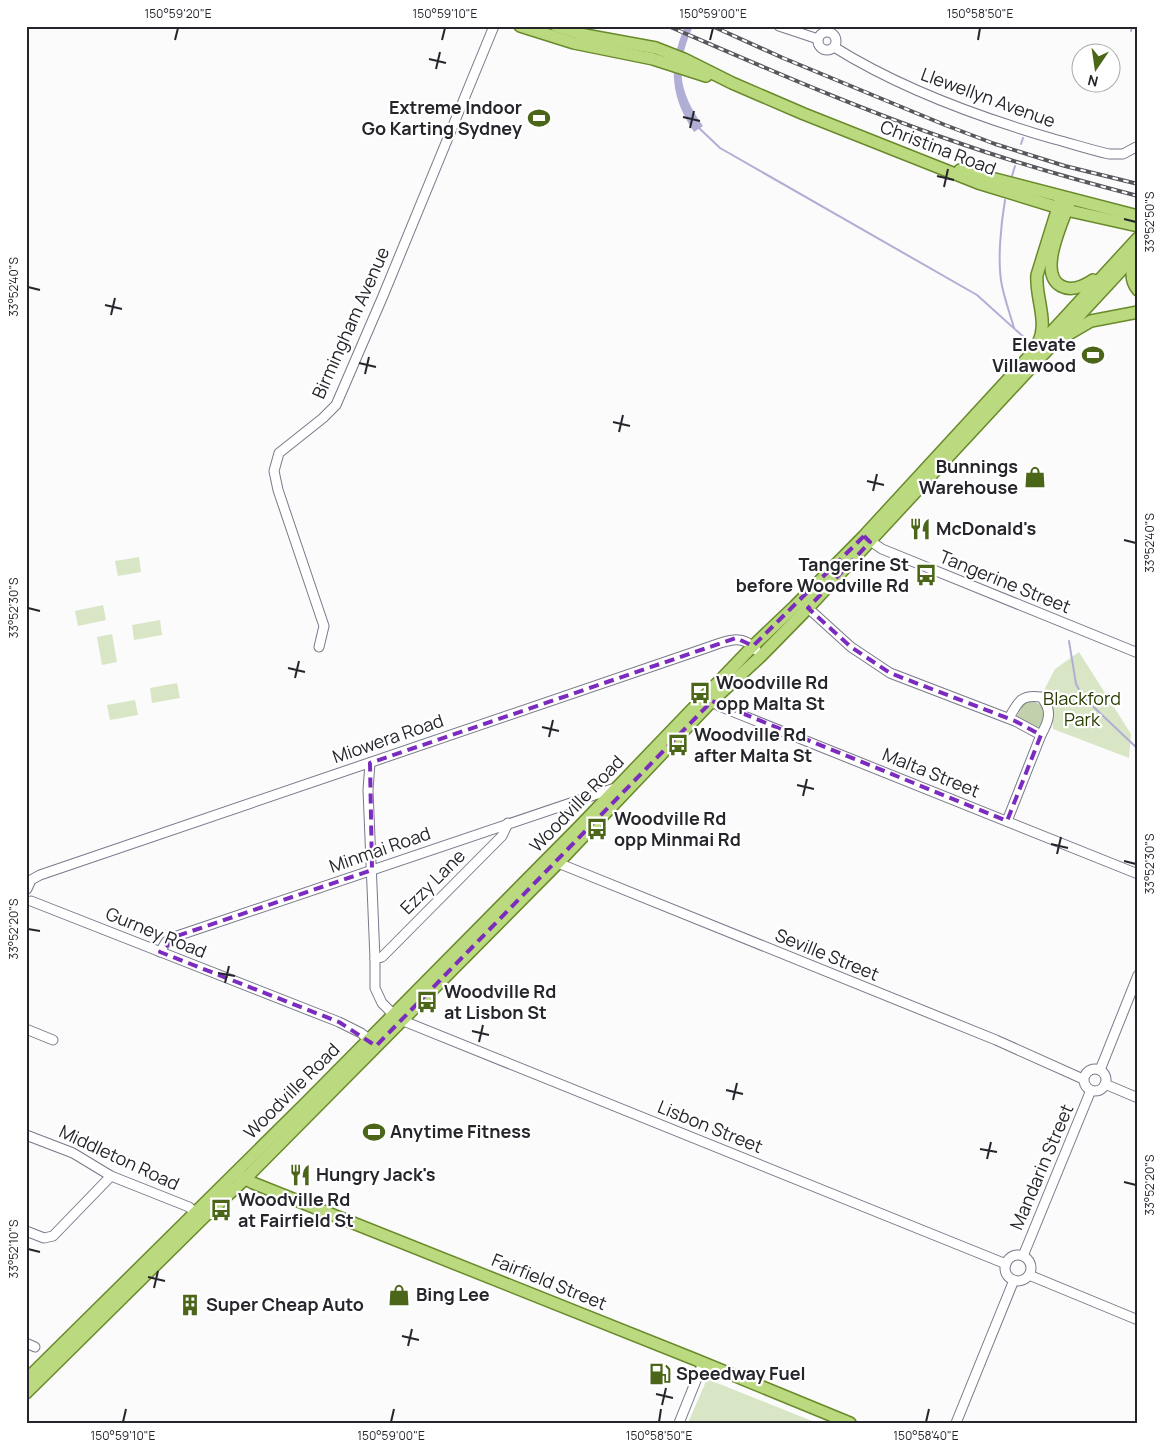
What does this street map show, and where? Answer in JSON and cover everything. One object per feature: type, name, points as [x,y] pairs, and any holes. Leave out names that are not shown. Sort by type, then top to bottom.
[{"type":"main road","name":"Christina Road","points":[[520,26],[574,43],[653,59],[672,60],[732,83],[839,129],[978,183],[1064,204],[1138,226]]},
{"type":"main road","name":"Christina Road","points":[[556,26],[656,48],[672,60]]},
{"type":"main road","points":[[1064,204],[1138,216]]},
{"type":"main road","points":[[1064,204],[1050,267],[1054,279],[1064,287],[1076,288],[1090,282],[1108,270]]},
{"type":"main road","points":[[1040,351],[1042,325],[1037,289],[1038,275],[1064,204]]},
{"type":"main road","name":"Woodville Road","points":[[1040,351],[1108,270],[1138,238]]},
{"type":"main road","points":[[1136,254],[1131,274],[1134,286],[1138,290]]},
{"type":"main road","name":"Woodville Road","points":[[397,1017],[558,863],[712,701],[761,656],[808,608],[867,539],[1040,351],[1136,254]]},
{"type":"main road","points":[[1040,351],[1091,321],[1138,312]]},
{"type":"main road","name":"Woodville Road","points":[[26,1393],[198,1223],[240,1176],[372,1043],[753,646],[867,539]]},
{"type":"main road","name":"Woodville Road","points":[[26,1380],[195,1214],[240,1176]]},
{"type":"main road","name":"Fairfield Street","points":[[240,1176],[252,1184],[703,1362],[850,1423]]},
{"type":"street","name":"Birmingham Avenue","points":[[319,647],[324,626],[278,490],[274,471],[279,453],[336,405],[494,26]]},
{"type":"street","points":[[779,26],[818,39]]},
{"type":"street","points":[[834,30],[836,39],[834,47],[829,50],[824,50],[818,44],[818,39],[824,32],[834,30]]},
{"type":"street","name":"Llewellyn Avenue","points":[[834,47],[870,68],[914,89],[1028,132],[1109,154],[1123,154],[1138,146]]},
{"type":"street","name":"Tangerine Street","points":[[867,539],[879,548],[1138,653]]},
{"type":"street","points":[[808,608],[851,647],[890,673],[1009,718],[1040,735]]},
{"type":"street","name":"Miowera Road","points":[[27,889],[31,880],[40,875],[736,638],[753,646]]},
{"type":"street","points":[[753,646],[761,656]]},
{"type":"street","points":[[1007,821],[1040,735],[1047,724],[1047,704],[1041,697],[1030,695],[1015,706],[1009,718]]},
{"type":"street","name":"Malta Street","points":[[712,701],[720,706],[1138,874]]},
{"type":"street","points":[[370,763],[368,790],[375,988],[382,1002],[397,1017]]},
{"type":"street","name":"Minmai Road","points":[[160,952],[166,942],[177,936],[508,823],[617,788]]},
{"type":"street","name":"Ezzy Lane","points":[[375,959],[382,957],[502,836],[508,823]]},
{"type":"street","name":"Seville Street","points":[[558,863],[996,1040],[1083,1080]]},
{"type":"street","name":"Gurney Road","points":[[27,889],[32,895],[29,903],[339,1022],[361,1033],[372,1043]]},
{"type":"street","points":[[1100,1070],[1138,976]]},
{"type":"street","name":"Lisbon Street","points":[[397,1017],[1006,1264]]},
{"type":"street","points":[[26,1029],[53,1040]]},
{"type":"street","points":[[1092,1069],[1100,1070],[1105,1076],[1105,1084],[1100,1090],[1091,1090],[1085,1085],[1083,1080],[1084,1076],[1092,1069]]},
{"type":"street","points":[[1105,1084],[1138,1098]]},
{"type":"street","name":"Mandarin Street","points":[[1023,1256],[1091,1090]]},
{"type":"street","name":"Middleton Road","points":[[26,1135],[74,1153],[111,1176],[190,1207],[195,1214]]},
{"type":"street","points":[[26,1231],[44,1238],[52,1236],[111,1176]]},
{"type":"street","points":[[1023,1256],[1030,1264],[1029,1275],[1023,1280],[1014,1280],[1008,1276],[1006,1264],[1013,1257],[1023,1256]]},
{"type":"street","points":[[1029,1275],[1138,1320]]},
{"type":"street","points":[[956,1423],[1014,1280]]},
{"type":"street","points":[[679,1423],[703,1362]]},
{"type":"highlighted area","points":[[864,536],[870,542],[808,608],[851,647],[890,673],[1015,721],[1041,735],[1007,821],[712,701],[376,1046],[339,1022],[160,952],[177,936],[372,870],[370,763],[736,638],[753,646]]},
{"type":"green space","points":[[139,557],[141,572],[118,576],[115,561]]},
{"type":"green space","points":[[103,605],[106,620],[78,626],[75,611]]},
{"type":"green space","points":[[160,620],[162,635],[134,640],[132,625]]},
{"type":"green space","points":[[112,634],[117,662],[102,665],[97,637]]},
{"type":"green space","name":"Blackford Park","points":[[1079,652],[1131,734],[1129,758],[1053,729],[1052,704],[1042,694],[1055,669]]},
{"type":"green space","points":[[177,683],[180,698],[152,703],[150,688]]},
{"type":"green space","points":[[135,700],[138,715],[110,720],[107,705]]},
{"type":"green space","points":[[1033,701],[1041,705],[1043,711],[1043,720],[1040,728],[1016,718],[1024,703]]},
{"type":"green space","points":[[707,1379],[817,1423],[688,1423]]},
{"type":"water","points":[[685,26],[693,26],[683,54],[682,78],[688,101],[703,126],[694,132],[680,106],[674,80],[676,54]]},
{"type":"waterway","points":[[1131,31],[1132,26]]},
{"type":"waterway","points":[[698,127],[720,148],[977,295],[1028,341]]},
{"type":"waterway","points":[[1021,144],[1023,138]]},
{"type":"waterway","points":[[1012,176],[1015,166]]},
{"type":"waterway","points":[[1005,200],[1000,243],[1000,266],[1002,286],[1014,328]]},
{"type":"waterway","points":[[1069,641],[1076,684],[1083,697],[1138,749]]},
{"type":"railway","points":[[668,26],[883,116],[979,150],[1138,196]]},
{"type":"railway","points":[[712,26],[783,58],[995,144],[1065,166],[1138,184]]},
{"type":"place","name":"Extreme Indoor Go Karting Sydney","points":[[539,118]]},
{"type":"place","name":"Elevate Villawood","points":[[1093,355]]},
{"type":"place","name":"Bunnings Warehouse","points":[[1035,477]]},
{"type":"place","name":"McDonald's","points":[[920,529]]},
{"type":"place","name":"Tangerine St before Woodville Rd","points":[[926,575]]},
{"type":"place","name":"Woodville Rd opp Malta St","points":[[700,693]]},
{"type":"place","name":"Woodville Rd after Malta St","points":[[678,745]]},
{"type":"place","name":"Woodville Rd opp Minmai Rd","points":[[597,829]]},
{"type":"place","name":"Woodville Rd at Lisbon St","points":[[427,1002]]},
{"type":"place","name":"Anytime Fitness","points":[[374,1132]]},
{"type":"place","name":"Hungry Jack's","points":[[300,1175]]},
{"type":"place","name":"Woodville Rd at Fairfield St","points":[[221,1210]]},
{"type":"place","name":"Bing Lee","points":[[399,1295]]},
{"type":"place","name":"Super Cheap Auto","points":[[190,1305]]},
{"type":"place","name":"Speedway Fuel","points":[[660,1374]]}]
